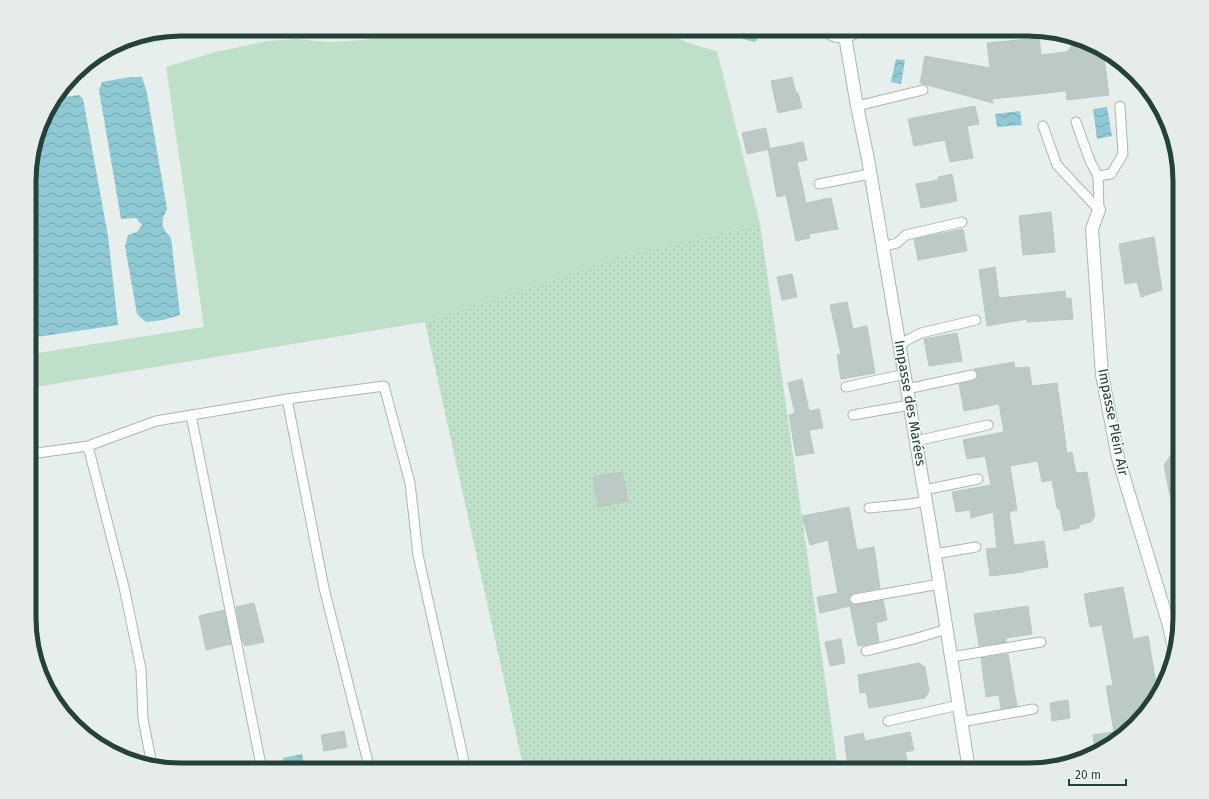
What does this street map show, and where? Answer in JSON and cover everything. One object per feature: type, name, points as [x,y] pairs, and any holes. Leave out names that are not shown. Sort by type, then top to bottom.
[{"type":"street","points":[[836,36],[845,36]]},
{"type":"street","name":"Impasse des Marées","points":[[845,36],[900,344],[968,763]]},
{"type":"street","name":"Impasse Plein Air","points":[[1099,210],[1092,229],[1102,375],[1118,458],[1166,614],[1172,638]]},
{"type":"lane","points":[[857,106],[923,90]]},
{"type":"lane","points":[[1098,176],[1111,174],[1123,154],[1120,106]]},
{"type":"lane","points":[[1076,122],[1090,161],[1098,176],[1099,210]]},
{"type":"lane","points":[[1043,126],[1057,165],[1099,210]]},
{"type":"lane","points":[[819,184],[870,174]]},
{"type":"lane","points":[[883,247],[896,243],[906,235],[962,222]]},
{"type":"lane","points":[[900,344],[921,333],[976,320]]},
{"type":"lane","points":[[846,387],[905,374]]},
{"type":"lane","points":[[907,389],[972,375]]},
{"type":"lane","points":[[36,453],[88,446],[156,421],[384,386],[410,483],[418,555],[464,763]]},
{"type":"lane","points":[[287,400],[324,588],[368,763]]},
{"type":"lane","points":[[853,415],[910,405]]},
{"type":"lane","points":[[191,415],[261,763]]},
{"type":"lane","points":[[916,441],[988,425]]},
{"type":"lane","points":[[88,446],[124,587],[141,669],[143,719],[151,760]]},
{"type":"lane","points":[[870,508],[910,504],[925,495],[978,479]]},
{"type":"lane","points":[[935,554],[976,547]]},
{"type":"lane","points":[[855,599],[940,584]]},
{"type":"lane","points":[[866,651],[947,629]]},
{"type":"lane","points":[[951,657],[1041,642]]},
{"type":"lane","points":[[888,721],[958,705]]},
{"type":"lane","points":[[961,722],[1033,709]]},
{"type":"green space","points":[[186,36],[127,47],[162,37]]},
{"type":"green space","points":[[399,36],[672,36],[698,46],[717,51],[760,224],[615,258],[425,322],[36,387],[36,353],[204,327],[166,67],[212,53],[266,41],[297,39],[329,42]]},
{"type":"green space","points":[[717,36],[774,36],[773,37],[722,38]]},
{"type":"green space","points":[[760,224],[837,763],[522,763],[425,322],[615,258]]},
{"type":"water","points":[[896,59],[905,60],[901,84],[891,82]]},
{"type":"water","points":[[130,77],[142,77],[147,93],[167,209],[163,218],[163,228],[171,238],[180,315],[163,320],[146,322],[137,314],[125,246],[128,235],[137,232],[142,225],[136,218],[121,219],[99,90],[102,82]]},
{"type":"water","points":[[79,95],[83,99],[108,236],[118,325],[36,337],[37,162],[47,126],[55,109],[63,97]]},
{"type":"water","points":[[1107,107],[1112,136],[1097,139],[1093,109]]},
{"type":"water","points":[[1020,111],[1022,125],[997,127],[995,114]]},
{"type":"water","points":[[302,754],[304,763],[284,763],[283,758]]},
{"type":"building","points":[[1039,38],[1041,55],[1067,52],[1074,44],[1083,47],[1104,58],[1109,95],[1067,100],[1066,91],[992,99],[993,103],[920,83],[925,56],[990,68],[987,43]]},
{"type":"building","points":[[792,77],[802,108],[778,113],[771,81]]},
{"type":"building","points":[[975,106],[979,124],[967,126],[973,158],[950,162],[945,140],[914,146],[908,119]]},
{"type":"building","points":[[766,128],[770,149],[747,154],[742,133]]},
{"type":"building","points":[[803,142],[807,160],[797,162],[806,203],[831,198],[838,229],[809,234],[810,238],[796,241],[786,195],[777,197],[768,149]]},
{"type":"building","points":[[952,174],[957,201],[921,208],[916,184],[938,180],[938,177]]},
{"type":"building","points":[[1051,212],[1055,252],[1023,255],[1019,216]]},
{"type":"building","points":[[963,229],[967,251],[918,260],[914,239]]},
{"type":"building","points":[[1154,237],[1162,290],[1141,297],[1137,282],[1125,284],[1119,244]]},
{"type":"building","points":[[995,267],[999,298],[1065,291],[1066,299],[1071,298],[1073,319],[1027,322],[1027,319],[987,326],[979,270]]},
{"type":"building","points":[[792,274],[797,297],[782,300],[777,277]]},
{"type":"building","points":[[847,302],[853,329],[867,326],[875,373],[841,379],[837,355],[841,354],[830,305]]},
{"type":"building","points":[[957,333],[962,361],[929,366],[924,339]]},
{"type":"building","points":[[1014,362],[1015,368],[1029,367],[1032,386],[1057,383],[1067,453],[1072,452],[1076,473],[1087,472],[1095,516],[1091,522],[1079,525],[1079,528],[1064,531],[1060,510],[1057,508],[1052,480],[1042,482],[1038,461],[1010,466],[1017,510],[1009,512],[1014,545],[1044,541],[1048,567],[1024,572],[990,576],[986,549],[997,548],[993,512],[971,518],[970,510],[956,512],[952,492],[991,485],[985,456],[967,459],[963,440],[1004,432],[999,404],[964,411],[959,384],[976,379],[978,374],[974,369]]},
{"type":"building","points":[[802,379],[809,411],[819,409],[823,428],[809,430],[814,453],[796,456],[789,415],[795,413],[788,383]]},
{"type":"building","points":[[1173,452],[1173,506],[1172,506],[1164,465]]},
{"type":"building","points":[[622,472],[628,501],[598,507],[593,477]]},
{"type":"building","points":[[849,507],[857,550],[874,547],[880,588],[854,593],[849,600],[856,605],[883,600],[887,620],[876,623],[879,642],[858,646],[850,606],[820,613],[817,597],[838,593],[828,540],[810,545],[802,516]]},
{"type":"building","points":[[1123,587],[1133,639],[1148,636],[1156,685],[1143,706],[1123,727],[1094,747],[1093,735],[1114,732],[1106,686],[1113,685],[1102,625],[1090,627],[1084,594]]},
{"type":"building","points":[[254,603],[264,642],[245,646],[242,641],[236,607]]},
{"type":"building","points":[[1028,606],[1032,634],[1006,638],[1006,642],[979,646],[974,614]]},
{"type":"building","points":[[224,610],[231,644],[206,650],[199,616]]},
{"type":"building","points":[[841,639],[845,663],[830,666],[825,642]]},
{"type":"building","points":[[1008,654],[1017,706],[1001,709],[999,695],[986,697],[981,658]]},
{"type":"building","points":[[919,663],[925,667],[929,691],[925,698],[869,708],[866,692],[860,693],[858,675]]},
{"type":"building","points":[[1068,700],[1070,718],[1052,721],[1050,703]]},
{"type":"building","points":[[344,731],[347,747],[324,751],[321,735]]},
{"type":"building","points":[[910,732],[914,750],[905,752],[907,760],[902,761],[902,763],[848,763],[844,737],[863,733],[865,741]]},
{"type":"waterway","points":[[744,36],[754,39],[756,36]]}]
